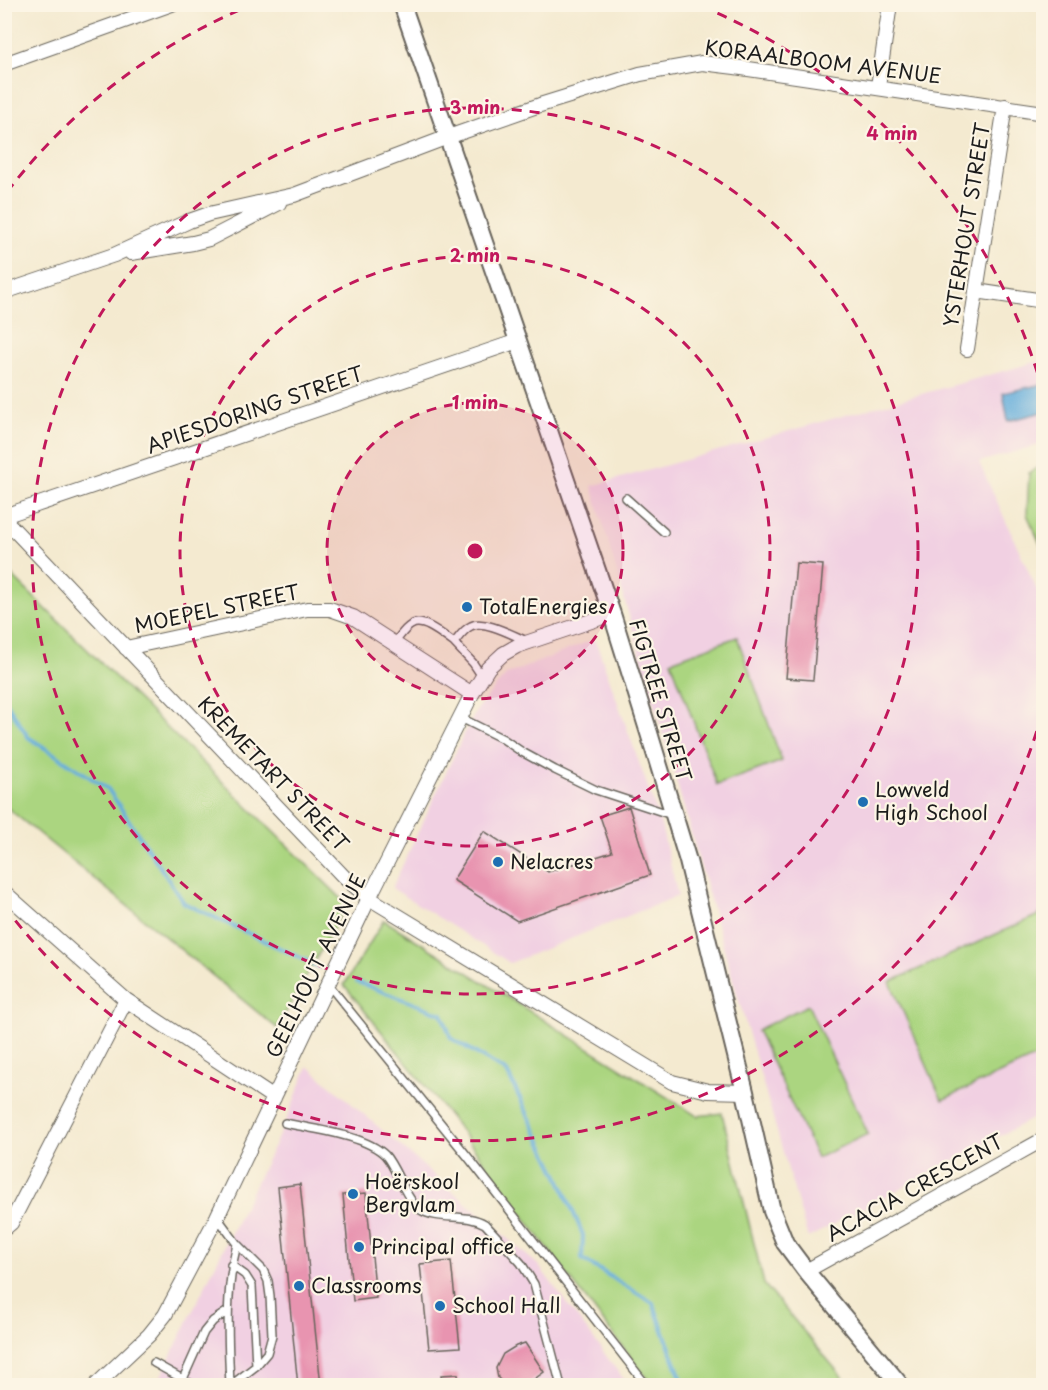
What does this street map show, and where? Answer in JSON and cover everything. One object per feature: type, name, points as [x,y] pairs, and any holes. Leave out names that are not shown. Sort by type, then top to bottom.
[{"type":"street","points":[[4,64],[172,4]]},
{"type":"street","name":"FIGTREE STREET","points":[[402,4],[612,614],[688,861],[746,1092],[772,1211],[786,1243],[806,1271],[901,1386]]},
{"type":"street","points":[[878,87],[890,4]]},
{"type":"street","name":"KORAALBOOM AVENUE","points":[[114,255],[209,239],[294,195],[448,137],[640,74],[702,63],[1044,113]]},
{"type":"street","name":"YSTERHOUT STREET","points":[[967,349],[1005,106]]},
{"type":"street","name":"KORAALBOOM AVENUE","points":[[4,292],[114,255],[209,214],[294,195]]},
{"type":"street","points":[[976,291],[1044,301]]},
{"type":"street","name":"APIESDORING STREET","points":[[4,518],[518,341]]},
{"type":"street","name":"KREMETART STREET","points":[[4,518],[344,877],[369,898],[672,1082],[708,1091],[746,1092]]},
{"type":"street","name":"MOEPEL STREET","points":[[126,648],[307,609],[330,609],[353,617],[472,694]]},
{"type":"street","name":"GEELHOUT AVENUE","points":[[95,1386],[149,1335],[165,1316],[217,1217],[369,898],[472,694],[488,668],[503,654],[517,646],[612,614]]},
{"type":"street","points":[[4,892],[126,999],[274,1098]]},
{"type":"street","points":[[4,1229],[11,1223],[126,999]]},
{"type":"street","name":"ACACIA CRESCENT","points":[[806,1271],[1044,1139]]},
{"type":"lane","points":[[626,498],[664,532]]},
{"type":"lane","points":[[394,644],[409,625],[418,622],[425,624],[454,644],[473,663],[483,678]]},
{"type":"lane","points":[[454,644],[469,626],[480,624],[529,642]]},
{"type":"lane","points":[[461,718],[503,739],[522,753],[596,790],[674,816]]},
{"type":"lane","points":[[328,984],[468,1157],[647,1386]]},
{"type":"lane","points":[[285,1123],[345,1136],[372,1146],[385,1155],[416,1207],[431,1215],[478,1220],[485,1224],[521,1263],[534,1284],[561,1386]]},
{"type":"lane","points":[[217,1217],[237,1244],[263,1270],[268,1281],[270,1296],[272,1335],[267,1353],[256,1366],[230,1385]]},
{"type":"lane","points":[[230,1385],[228,1311],[231,1265],[237,1244]]},
{"type":"lane","points":[[231,1265],[245,1275],[252,1286],[256,1366]]},
{"type":"lane","points":[[183,1379],[204,1332],[213,1321],[228,1311]]},
{"type":"lane","points":[[154,1362],[195,1386]]},
{"type":"shaded area","name":"Lowveld High School","points":[[1043,360],[1043,444],[979,462],[1043,603],[1043,1113],[808,1238],[592,486]]},
{"type":"shaded area","name":"Nelacres","points":[[595,639],[660,821],[678,896],[510,963],[392,888],[479,706],[506,675]]},
{"type":"shaded area","name":"Hoërskool Bergvlam","points":[[308,1066],[538,1265],[628,1385],[156,1386],[285,1123]]},
{"type":"green space","points":[[1043,464],[1043,550],[1027,514],[1029,473]]},
{"type":"green space","points":[[4,568],[347,904],[277,1028],[5,806]]},
{"type":"green space","points":[[737,637],[782,761],[717,785],[671,661]]},
{"type":"green space","points":[[1043,913],[1043,1054],[942,1100],[890,982]]},
{"type":"green space","points":[[384,920],[697,1116],[722,1113],[764,1284],[849,1385],[652,1385],[462,1132],[344,985]]},
{"type":"green space","points":[[808,1005],[868,1134],[817,1158],[757,1030]]},
{"type":"water","points":[[1043,384],[1043,412],[1008,421],[1003,393]]},
{"type":"building","points":[[796,563],[823,565],[813,680],[786,678]]},
{"type":"building","name":"Nelacres","points":[[629,807],[650,875],[517,921],[453,880],[484,831],[548,872],[612,852],[600,816]]},
{"type":"building","name":"Classrooms","points":[[300,1184],[321,1386],[298,1386],[278,1187]]},
{"type":"building","name":"Principal office","points":[[366,1193],[376,1298],[353,1301],[343,1195]]},
{"type":"building","name":"School Hall","points":[[451,1261],[460,1347],[429,1349],[420,1264]]},
{"type":"building","points":[[525,1343],[544,1372],[526,1385],[503,1383],[498,1378],[496,1368],[503,1354]]},
{"type":"building","points":[[458,1374],[459,1386],[442,1386],[441,1375]]},
{"type":"waterway","points":[[4,699],[28,737],[108,789],[184,903],[320,967]]},
{"type":"waterway","points":[[357,982],[442,1014],[451,1038],[507,1072],[559,1178],[583,1235],[582,1259],[653,1303],[684,1386]]},
{"type":"place","name":"TotalEnergies","points":[[467,607]]},
{"type":"place","name":"Lowveld High School","points":[[863,802]]},
{"type":"place","name":"Nelacres","points":[[498,862]]},
{"type":"place","name":"Hoërskool Bergvlam","points":[[353,1194]]},
{"type":"place","name":"Principal office","points":[[359,1247]]},
{"type":"place","name":"Classrooms","points":[[299,1286]]},
{"type":"place","name":"School Hall","points":[[440,1306]]}]
